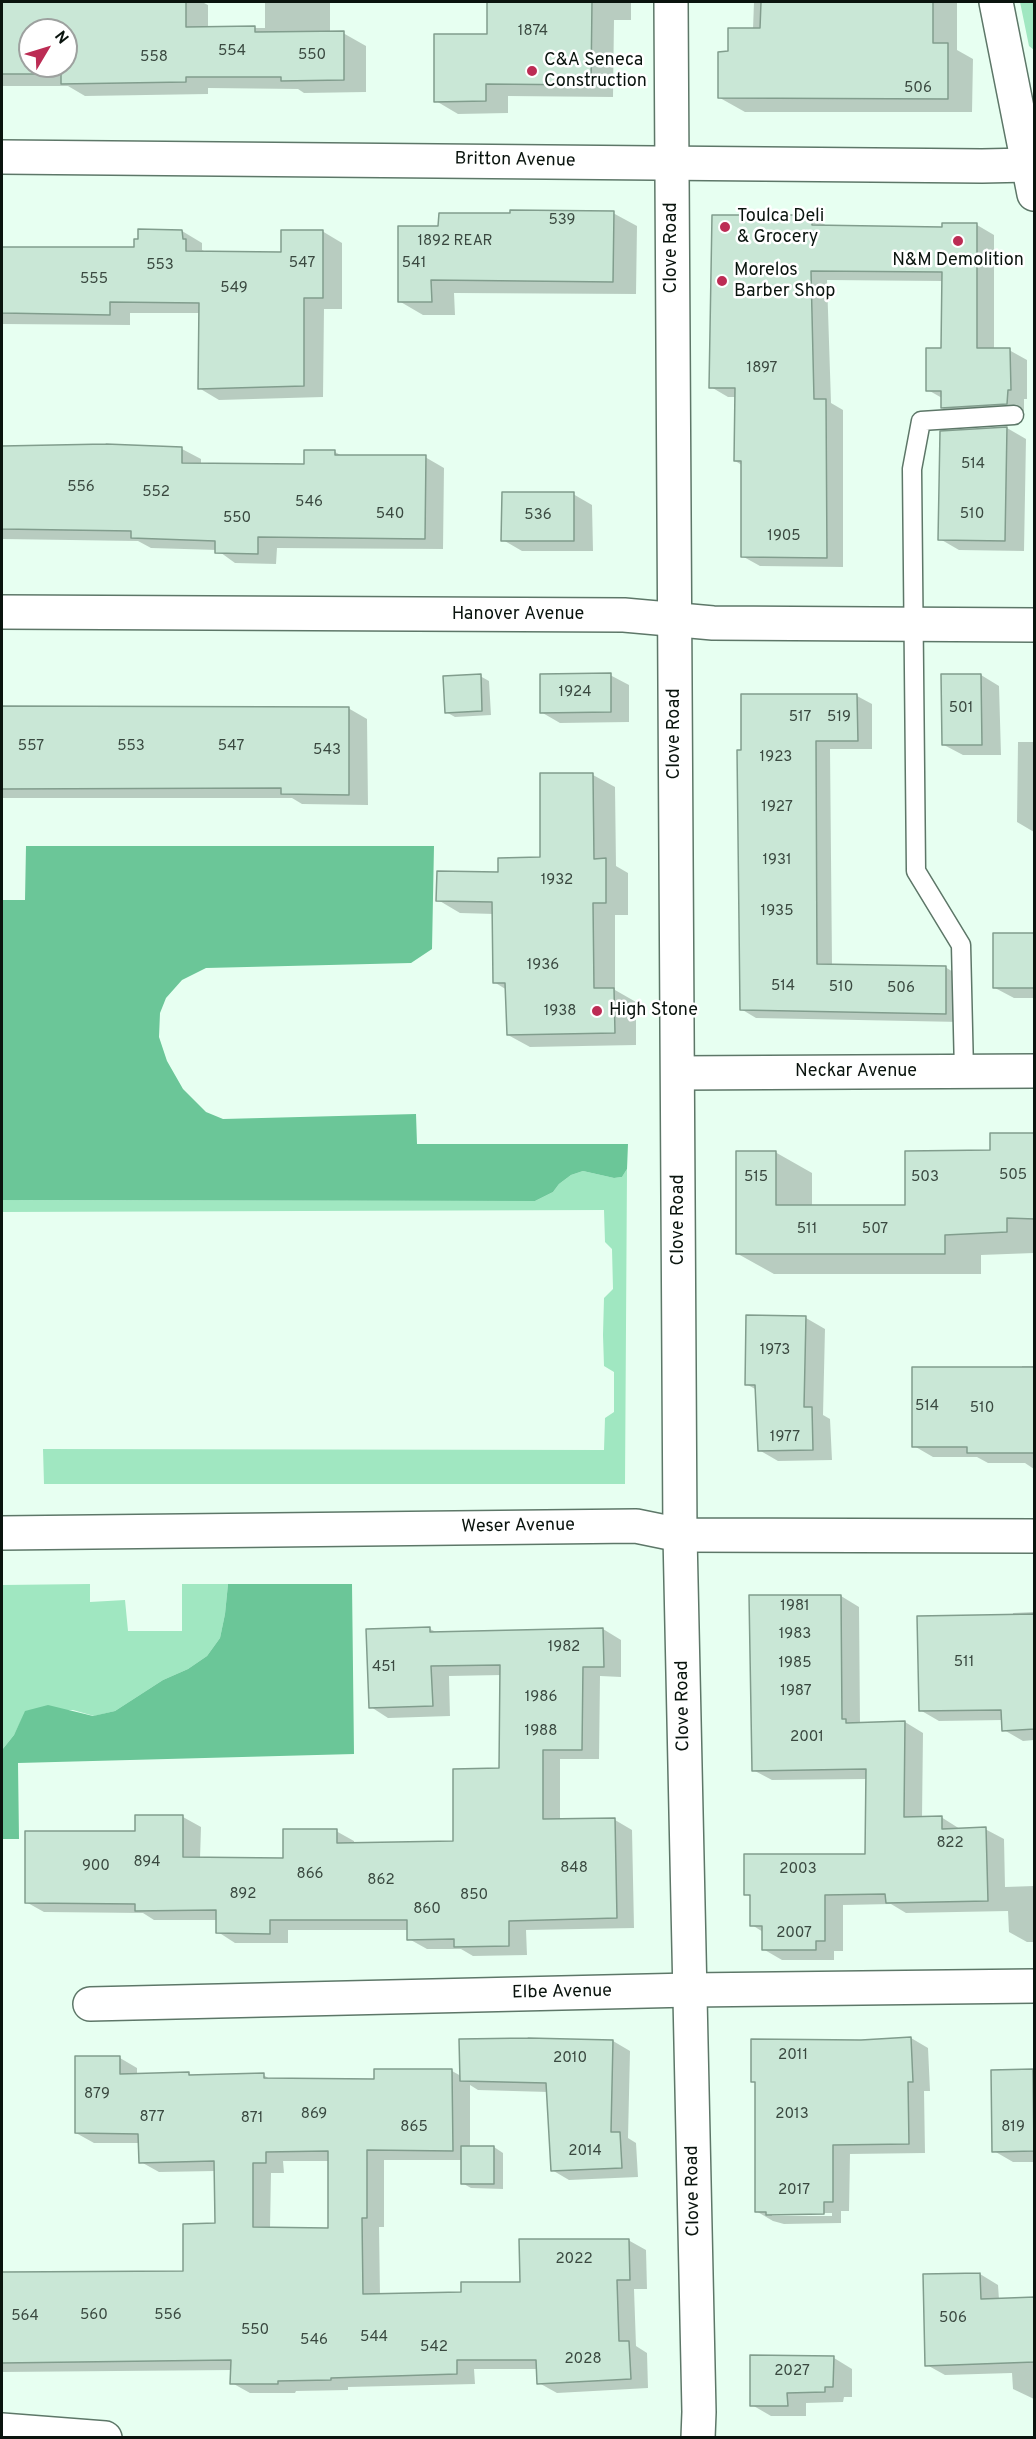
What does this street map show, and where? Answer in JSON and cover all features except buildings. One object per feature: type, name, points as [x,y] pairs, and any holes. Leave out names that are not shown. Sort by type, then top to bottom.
[{"type":"street","name":"Clove Road","points":[[671,2],[680,1535],[698,2438]]},
{"type":"street","points":[[996,2],[1032,179]]},
{"type":"street","name":"Britton Avenue","points":[[2,157],[982,166],[1032,179]]},
{"type":"street","name":"Hanover Avenue","points":[[2,612],[624,615],[712,622],[1035,624]]},
{"type":"street","name":"Neckar Avenue","points":[[678,1073],[1035,1071]]},
{"type":"street","name":"Weser Avenue","points":[[2,1533],[636,1526],[680,1535],[1035,1536]]},
{"type":"street","name":"Elbe Avenue","points":[[90,2004],[690,1990],[1035,1986]]},
{"type":"street","points":[[2,2430],[105,2438]]},
{"type":"lane","points":[[964,1072],[961,945],[916,871],[912,469],[921,421],[1014,415]]},
{"type":"green space","points":[[1020,2],[1034,2],[1034,50],[1029,46]]},
{"type":"green space","points":[[26,846],[434,846],[432,949],[411,963],[206,968],[182,980],[166,998],[160,1013],[159,1037],[167,1061],[183,1089],[206,1112],[223,1119],[416,1114],[417,1144],[628,1144],[627,1169],[622,1177],[614,1178],[583,1171],[571,1175],[553,1192],[535,1201],[2,1200],[2,900],[25,900]]},
{"type":"green space","points":[[627,1169],[625,1484],[44,1484],[43,1449],[604,1450],[605,1418],[614,1412],[614,1372],[604,1366],[603,1335],[604,1298],[613,1289],[612,1249],[605,1242],[604,1210],[2,1212],[2,1200],[535,1201],[553,1192],[571,1175],[583,1171],[614,1178],[622,1177]]},
{"type":"green space","points":[[90,1584],[90,1602],[125,1600],[128,1631],[182,1631],[182,1584],[228,1584],[220,1638],[207,1656],[188,1669],[163,1680],[115,1711],[94,1716],[73,1710],[26,1711],[14,1735],[2,1750],[2,1585]]},
{"type":"green space","points":[[228,1584],[352,1584],[354,1754],[18,1763],[19,1839],[2,1839],[2,1750],[14,1735],[25,1711],[48,1705],[93,1716],[115,1711],[163,1680],[188,1669],[207,1656],[220,1638]]},
{"type":"place","name":"C&A Seneca Construction","points":[[532,71]]},
{"type":"place","name":"Toulca Deli & Grocery","points":[[725,227]]},
{"type":"place","name":"N&M Demolition","points":[[958,241]]},
{"type":"place","name":"Morelos Barber Shop","points":[[722,281]]},
{"type":"place","name":"High Stone","points":[[597,1011]]}]
